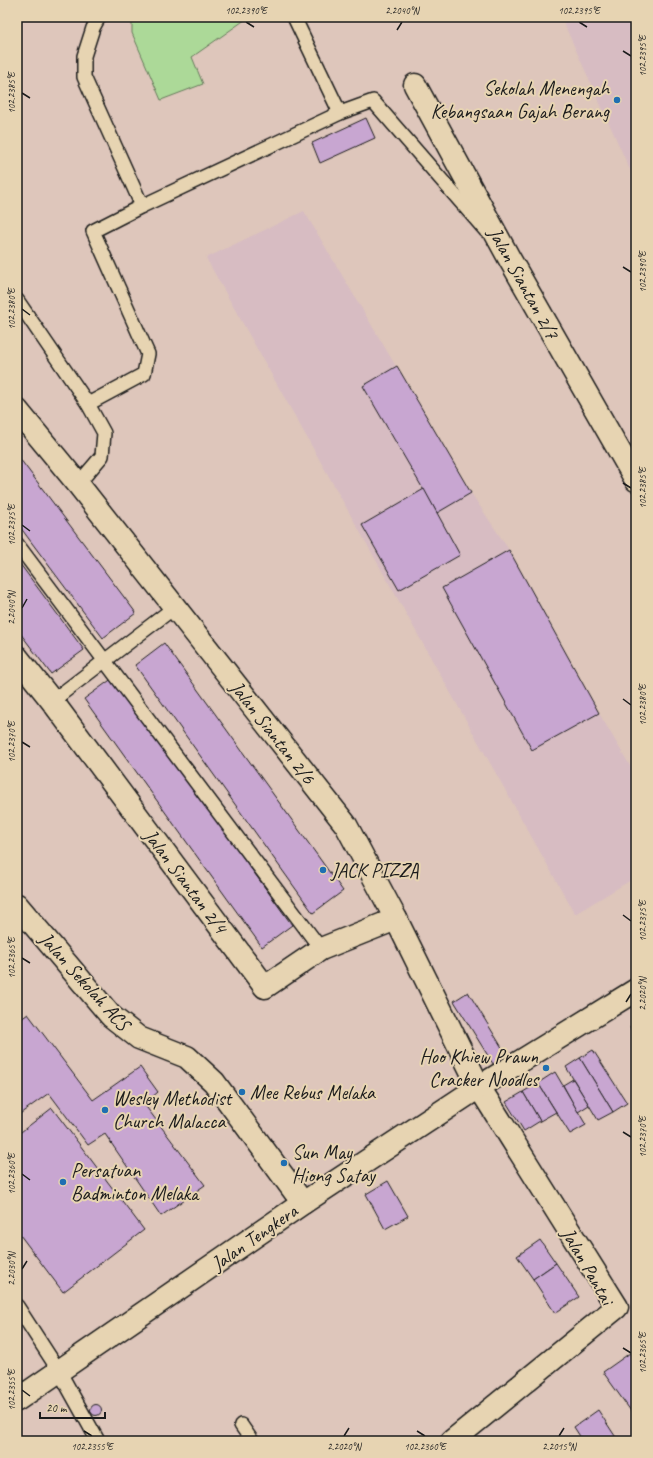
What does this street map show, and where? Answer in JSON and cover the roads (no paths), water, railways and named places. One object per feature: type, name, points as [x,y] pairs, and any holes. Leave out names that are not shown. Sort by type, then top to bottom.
[{"type":"street","name":"Jalan Siantan 2/7","points":[[415,85],[509,258],[636,480]]},
{"type":"street","name":"Jalan Siantan 2/6","points":[[17,410],[78,484],[346,825],[396,919],[479,1087]]},
{"type":"street","name":"Jalan Siantan 2/4","points":[[17,658],[52,701],[265,986],[321,949],[396,919]]},
{"type":"street","name":"Jalan Sekolah ACS","points":[[17,905],[111,1016],[139,1038],[187,1058],[214,1082],[303,1203]]},
{"type":"street","name":"Jalan Tengkera","points":[[17,1400],[303,1203],[479,1087],[636,990]]},
{"type":"street","name":"Jalan Pantai","points":[[452,1441],[616,1307],[479,1087]]},
{"type":"lane","points":[[99,17],[93,28],[84,56],[84,77],[142,206]]},
{"type":"lane","points":[[294,17],[340,114]]},
{"type":"lane","points":[[88,404],[144,374],[148,354],[93,231],[142,206],[340,114],[373,101],[509,258]]},
{"type":"lane","points":[[17,300],[88,404],[104,433],[102,456],[78,484]]},
{"type":"lane","points":[[17,544],[321,949]]},
{"type":"lane","points":[[52,701],[175,607]]},
{"type":"lane","points":[[17,1306],[21,1320],[59,1371],[98,1441]]},
{"type":"lane","points":[[241,1425],[252,1441]]},
{"type":"place","name":"Sekolah Menengah Kebangsaan Gajah Berang","points":[[617,100]]},
{"type":"place","name":"JACK PIZZA","points":[[323,870]]},
{"type":"place","name":"Hoo Khiew Prawn Cracker Noodles","points":[[546,1068]]},
{"type":"place","name":"Mee Rebus Melaka","points":[[242,1092]]},
{"type":"place","name":"Wesley Methodist Church Malacca","points":[[105,1110]]},
{"type":"place","name":"Sun May Hiong Satay","points":[[284,1163]]},
{"type":"place","name":"Persatuan Badminton Melaka","points":[[63,1182]]}]
